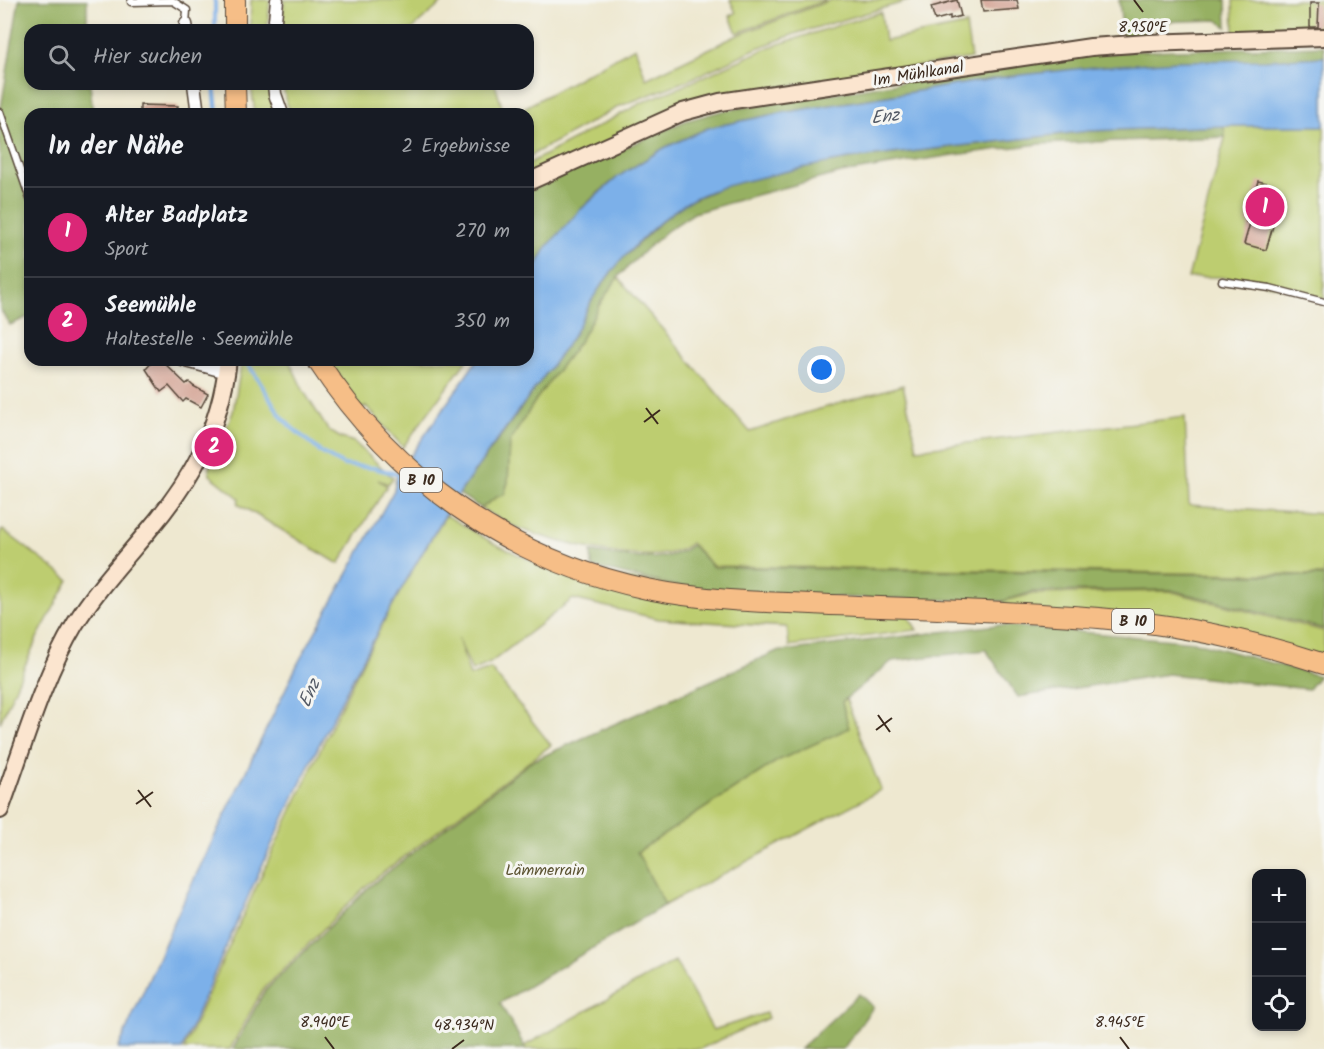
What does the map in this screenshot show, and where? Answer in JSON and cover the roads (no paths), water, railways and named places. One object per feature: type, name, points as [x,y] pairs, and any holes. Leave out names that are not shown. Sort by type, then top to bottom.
[{"type":"main road","points":[[235,0],[235,24]]},
{"type":"main road","points":[[235,90],[236,108]]},
{"type":"main road","name":"B 10","points":[[320,366],[355,413],[382,444],[421,480],[464,512],[536,551],[581,570],[619,582],[669,593],[747,601],[1051,615],[1142,622],[1238,639],[1324,664]]},
{"type":"street","points":[[275,24],[277,0]]},
{"type":"street","name":"Im Mühlkanal","points":[[534,179],[683,112],[720,102],[1091,47],[1324,37]]},
{"type":"street","points":[[195,90],[197,108]]},
{"type":"street","points":[[275,90],[280,108]]},
{"type":"street","points":[[0,810],[62,649],[89,603],[151,528],[185,482],[213,428],[227,366]]},
{"type":"lane","points":[[131,2],[173,1],[187,10],[186,24]]},
{"type":"lane","points":[[0,112],[24,182]]},
{"type":"lane","points":[[1222,281],[1270,288],[1324,302]]},
{"type":"water","name":"Enz","points":[[1324,57],[1324,126],[1224,126],[1088,131],[849,159],[784,172],[714,190],[686,203],[648,233],[622,259],[601,286],[570,340],[451,505],[399,592],[331,720],[300,785],[239,916],[182,1049],[118,1049],[183,902],[298,663],[394,490],[397,475],[473,366],[534,366],[534,270],[547,247],[579,211],[619,176],[664,148],[708,128],[775,114],[1012,76],[1177,61]]},
{"type":"waterway","points":[[215,0],[215,24]]},
{"type":"waterway","points":[[215,90],[216,108]]},
{"type":"waterway","points":[[250,366],[281,416],[322,453],[344,465],[374,468],[401,475]]},
{"type":"place","name":"Alter Badplatz","points":[[1265,207]]},
{"type":"place","name":"Seemühle","points":[[214,447]]},
{"type":"park label","name":"Lämmerrain","points":[[545,869]]}]
